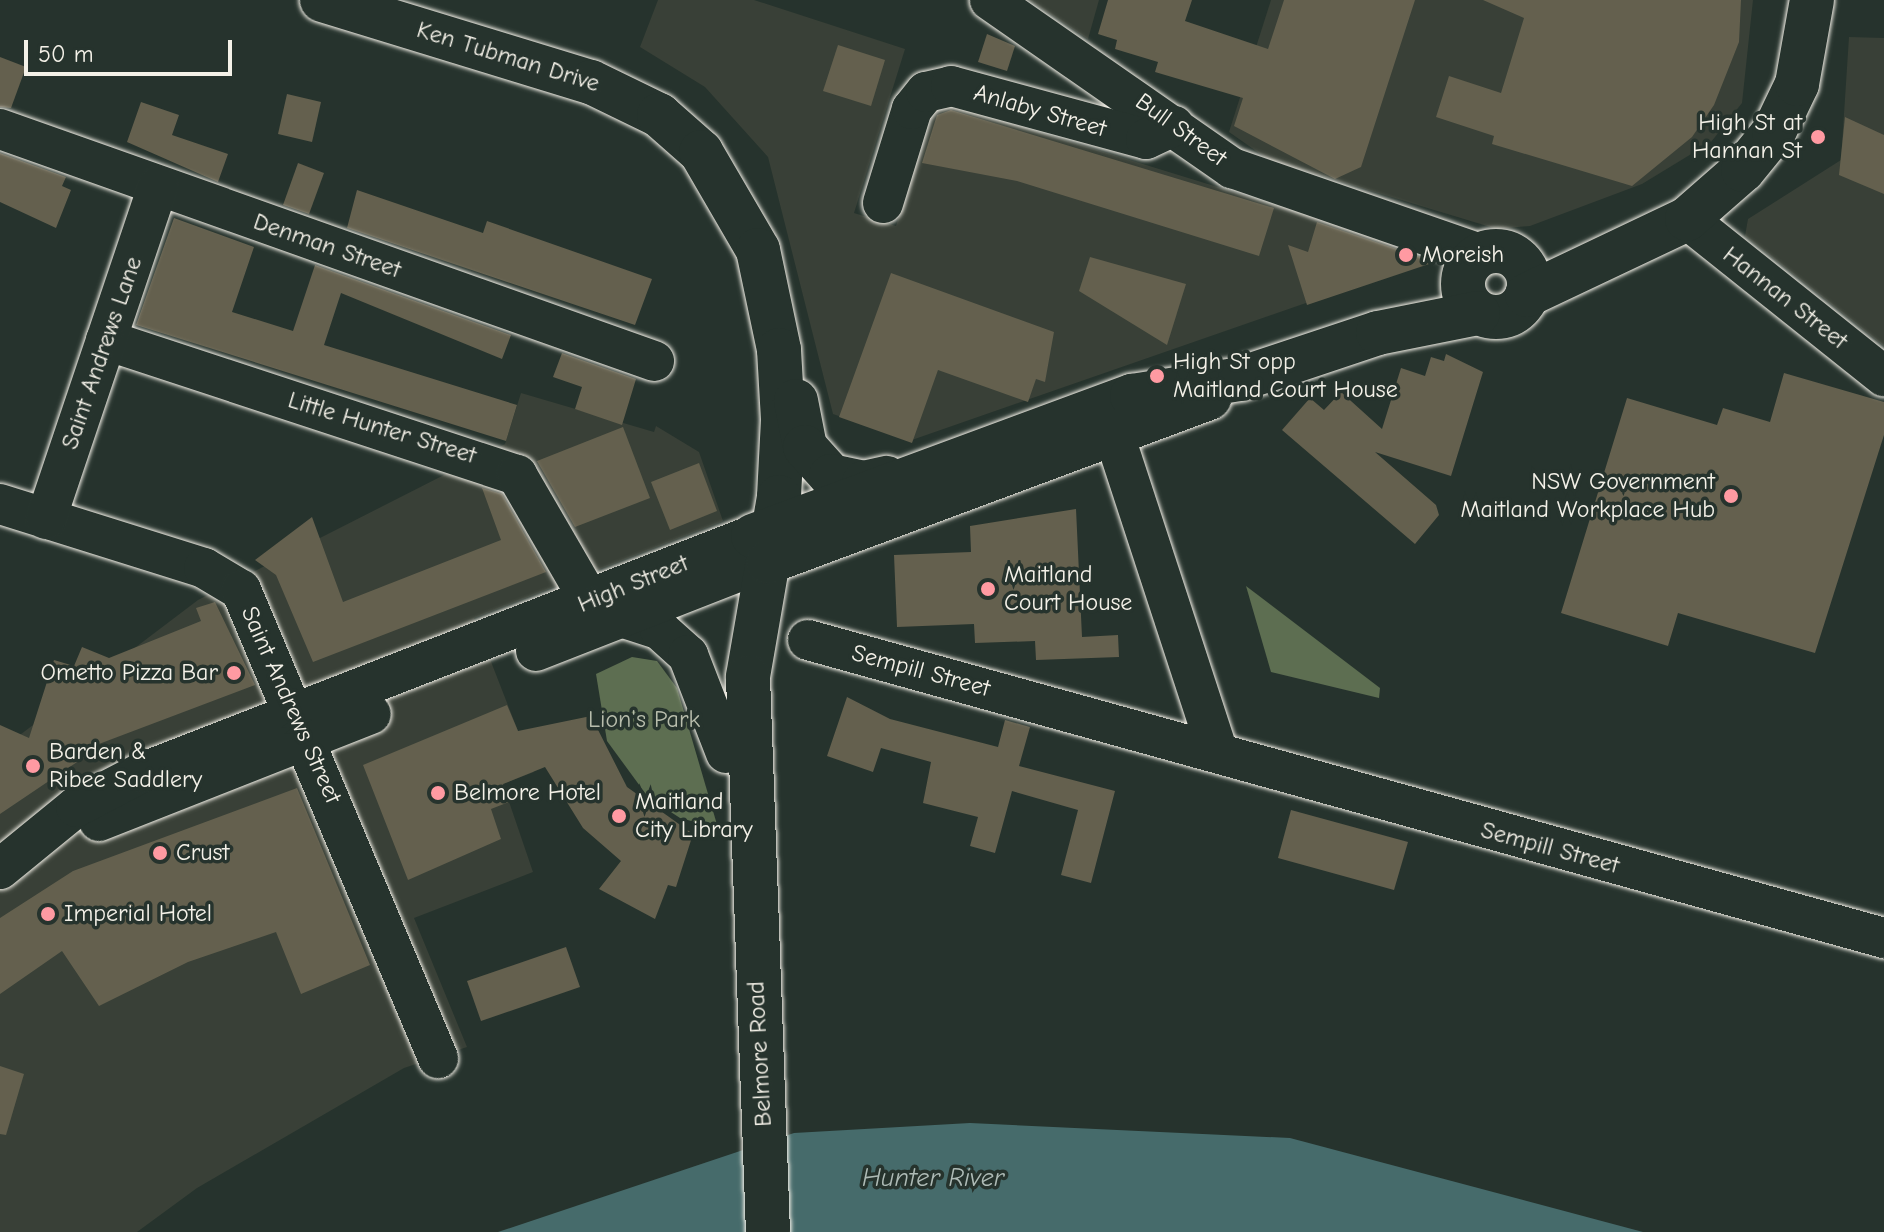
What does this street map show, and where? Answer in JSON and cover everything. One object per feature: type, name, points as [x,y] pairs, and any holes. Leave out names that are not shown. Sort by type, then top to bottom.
[{"type":"main road","name":"Ken Tubman Drive","points":[[322,0],[591,82],[684,135],[726,185],[765,275],[783,385],[755,551]]},
{"type":"main road","points":[[1483,259],[1464,295],[1478,313],[1504,316],[1527,295],[1687,219],[1774,132],[1805,55],[1812,0]]},
{"type":"main road","points":[[684,135],[737,233],[754,312],[757,438],[755,551]]},
{"type":"main road","points":[[1483,259],[1635,244]]},
{"type":"main road","points":[[1483,259],[1525,268],[1527,295]]},
{"type":"main road","name":"High Street","points":[[1378,333],[1483,259]]},
{"type":"main road","points":[[765,275],[787,334],[805,447],[847,482],[920,470]]},
{"type":"main road","name":"High Street","points":[[755,551],[1110,422],[1378,333],[1478,313]]},
{"type":"main road","name":"High Street","points":[[755,551],[920,470],[1110,422]]},
{"type":"main road","name":"Belmore Road","points":[[754,876],[726,753],[720,655],[755,551]]},
{"type":"main road","name":"Belmore Road","points":[[755,551],[748,677],[754,929],[768,1232]]},
{"type":"street","name":"Bull Street","points":[[990,0],[1232,168],[1483,259]]},
{"type":"street","name":"Anlaby Street","points":[[883,203],[912,109],[926,92],[951,86],[1146,139],[1174,126]]},
{"type":"street","name":"Denman Street","points":[[0,129],[654,361]]},
{"type":"street","name":"Saint Andrews Lane","points":[[46,519],[158,186]]},
{"type":"street","name":"Hannan Street","points":[[1687,219],[1884,376]]},
{"type":"street","name":"Little Hunter Street","points":[[106,340],[517,475],[607,610]]},
{"type":"street","points":[[1110,422],[1218,752]]},
{"type":"street","name":"Saint Andrews Street","points":[[0,504],[229,579],[250,607],[304,725],[438,1058]]},
{"type":"street","name":"High Street","points":[[8,864],[304,725],[500,652],[755,551]]},
{"type":"street","points":[[607,610],[660,630],[688,655],[726,753]]},
{"type":"street","name":"Sempill Street","points":[[808,640],[1884,938]]},
{"type":"shaded area","points":[[658,0],[754,0],[905,49],[854,213],[896,226],[933,109],[945,103],[1441,256],[909,441],[833,414],[768,157],[705,87],[640,47]]},
{"type":"shaded area","points":[[1029,0],[1099,0],[1088,39]]},
{"type":"shaded area","points":[[1271,0],[1753,0],[1742,103],[1711,142],[1642,184],[1530,226],[1497,229],[1269,160],[1229,132]]},
{"type":"shaded area","points":[[1849,37],[1884,38],[1884,346],[1745,236],[1748,219],[1841,160]]},
{"type":"shaded area","points":[[521,393],[654,432],[656,426],[699,452],[723,521],[474,618],[534,772],[503,784],[533,872],[414,918],[467,1047],[404,1068],[197,1188],[137,1232],[0,1232],[0,750],[198,600],[505,444]]},
{"type":"green space","points":[[1246,586],[1380,688],[1379,698],[1271,672]]},
{"type":"green space","name":"Lion's Park","points":[[632,657],[657,661],[677,688],[718,828],[680,818],[648,797],[607,741],[596,674]]},
{"type":"water","name":"Hunter River","points":[[970,1123],[1290,1138],[1643,1232],[498,1232],[794,1133]]},
{"type":"building","points":[[1108,0],[1192,0],[1185,21],[1268,49],[1284,0],[1415,0],[1361,167],[1335,179],[1234,126],[1243,98],[1155,72],[1158,62],[1115,49],[1117,40],[1098,34]]},
{"type":"building","points":[[1483,0],[1741,0],[1739,42],[1714,105],[1692,137],[1632,186],[1492,144],[1494,136],[1436,117],[1449,76],[1501,93],[1524,18]]},
{"type":"building","points":[[987,34],[1015,46],[1007,71],[978,62]]},
{"type":"building","points":[[838,45],[885,60],[871,106],[823,91]]},
{"type":"building","points":[[0,57],[26,67],[11,108],[0,107]]},
{"type":"building","points":[[287,94],[321,102],[312,142],[278,134]]},
{"type":"building","points":[[141,102],[179,115],[172,135],[228,154],[218,182],[127,142]]},
{"type":"building","points":[[951,110],[1274,208],[1259,256],[1017,181],[922,163],[937,115]]},
{"type":"building","points":[[1845,117],[1884,135],[1884,194],[1839,175]]},
{"type":"building","points":[[0,153],[66,177],[62,186],[71,190],[56,228],[0,202]]},
{"type":"building","points":[[298,163],[324,173],[309,214],[283,205]]},
{"type":"building","points":[[357,190],[483,233],[487,221],[652,279],[635,325],[347,228]]},
{"type":"building","points":[[174,218],[254,247],[232,312],[293,331],[315,265],[511,335],[502,359],[341,293],[324,345],[517,405],[506,441],[136,325]]},
{"type":"building","points":[[1317,222],[1435,262],[1307,305],[1288,245],[1308,252]]},
{"type":"building","points":[[1090,257],[1186,284],[1167,345],[1079,291]]},
{"type":"building","points":[[891,273],[1054,332],[1045,382],[1036,379],[1028,402],[938,370],[912,443],[839,417]]},
{"type":"building","points":[[562,353],[636,379],[622,425],[575,409],[582,387],[553,377]]},
{"type":"building","points":[[1446,354],[1483,372],[1451,476],[1375,452],[1436,505],[1439,515],[1415,544],[1282,430],[1310,398],[1324,410],[1341,392],[1382,429],[1401,368],[1425,376],[1431,357],[1444,361]]},
{"type":"building","name":"NSW Government Maitland Workplace Hub","points":[[1784,373],[1884,402],[1884,435],[1815,653],[1678,613],[1668,646],[1561,613],[1627,398],[1717,425],[1723,408],[1770,422]]},
{"type":"building","points":[[623,427],[650,498],[575,527],[537,461]]},
{"type":"building","points":[[699,463],[717,511],[670,530],[651,482]]},
{"type":"building","points":[[482,488],[502,494],[546,572],[313,662],[276,575],[255,560],[312,517],[343,602],[501,540]]},
{"type":"building","name":"Maitland Court House","points":[[1076,509],[1082,637],[1118,635],[1119,657],[1036,660],[1035,641],[975,643],[974,624],[897,627],[894,555],[971,552],[970,526]]},
{"type":"building","points":[[215,602],[255,685],[83,750],[86,756],[0,814],[0,725],[29,738],[54,660],[74,666],[82,647],[109,658],[201,621],[196,608]]},
{"type":"building","points":[[847,697],[890,719],[998,747],[1005,720],[1030,727],[1019,766],[1115,791],[1091,883],[1061,875],[1078,810],[1012,791],[995,853],[970,846],[978,817],[923,803],[931,762],[881,748],[873,772],[827,756]]},
{"type":"building","points":[[507,705],[518,731],[591,716],[627,787],[693,834],[676,887],[668,885],[655,919],[599,889],[621,861],[583,828],[545,767],[503,784],[509,802],[491,809],[501,839],[408,880],[363,765]]},
{"type":"building","points":[[297,788],[370,965],[301,994],[276,932],[188,962],[99,1006],[62,951],[0,994],[0,918],[73,871]]},
{"type":"building","points":[[1291,810],[1408,842],[1394,890],[1278,858]]},
{"type":"building","points":[[566,947],[580,987],[481,1021],[467,981]]},
{"type":"building","points":[[0,1066],[24,1074],[6,1135],[0,1134]]},
{"type":"place","name":"High St at Hannan St","points":[[1818,137]]},
{"type":"place","name":"Moreish","points":[[1406,255]]},
{"type":"place","name":"High St opp Maitland Court House","points":[[1157,376]]},
{"type":"place","name":"NSW Government Maitland Workplace Hub","points":[[1731,496]]},
{"type":"place","name":"Maitland Court House","points":[[988,589]]},
{"type":"place","name":"Ometto Pizza Bar","points":[[234,673]]},
{"type":"place","name":"Barden & Ribee Saddlery","points":[[33,766]]},
{"type":"place","name":"Belmore Hotel","points":[[438,793]]},
{"type":"place","name":"Maitland City Library","points":[[619,816]]},
{"type":"place","name":"Crust","points":[[160,853]]},
{"type":"place","name":"Imperial Hotel","points":[[48,914]]}]
